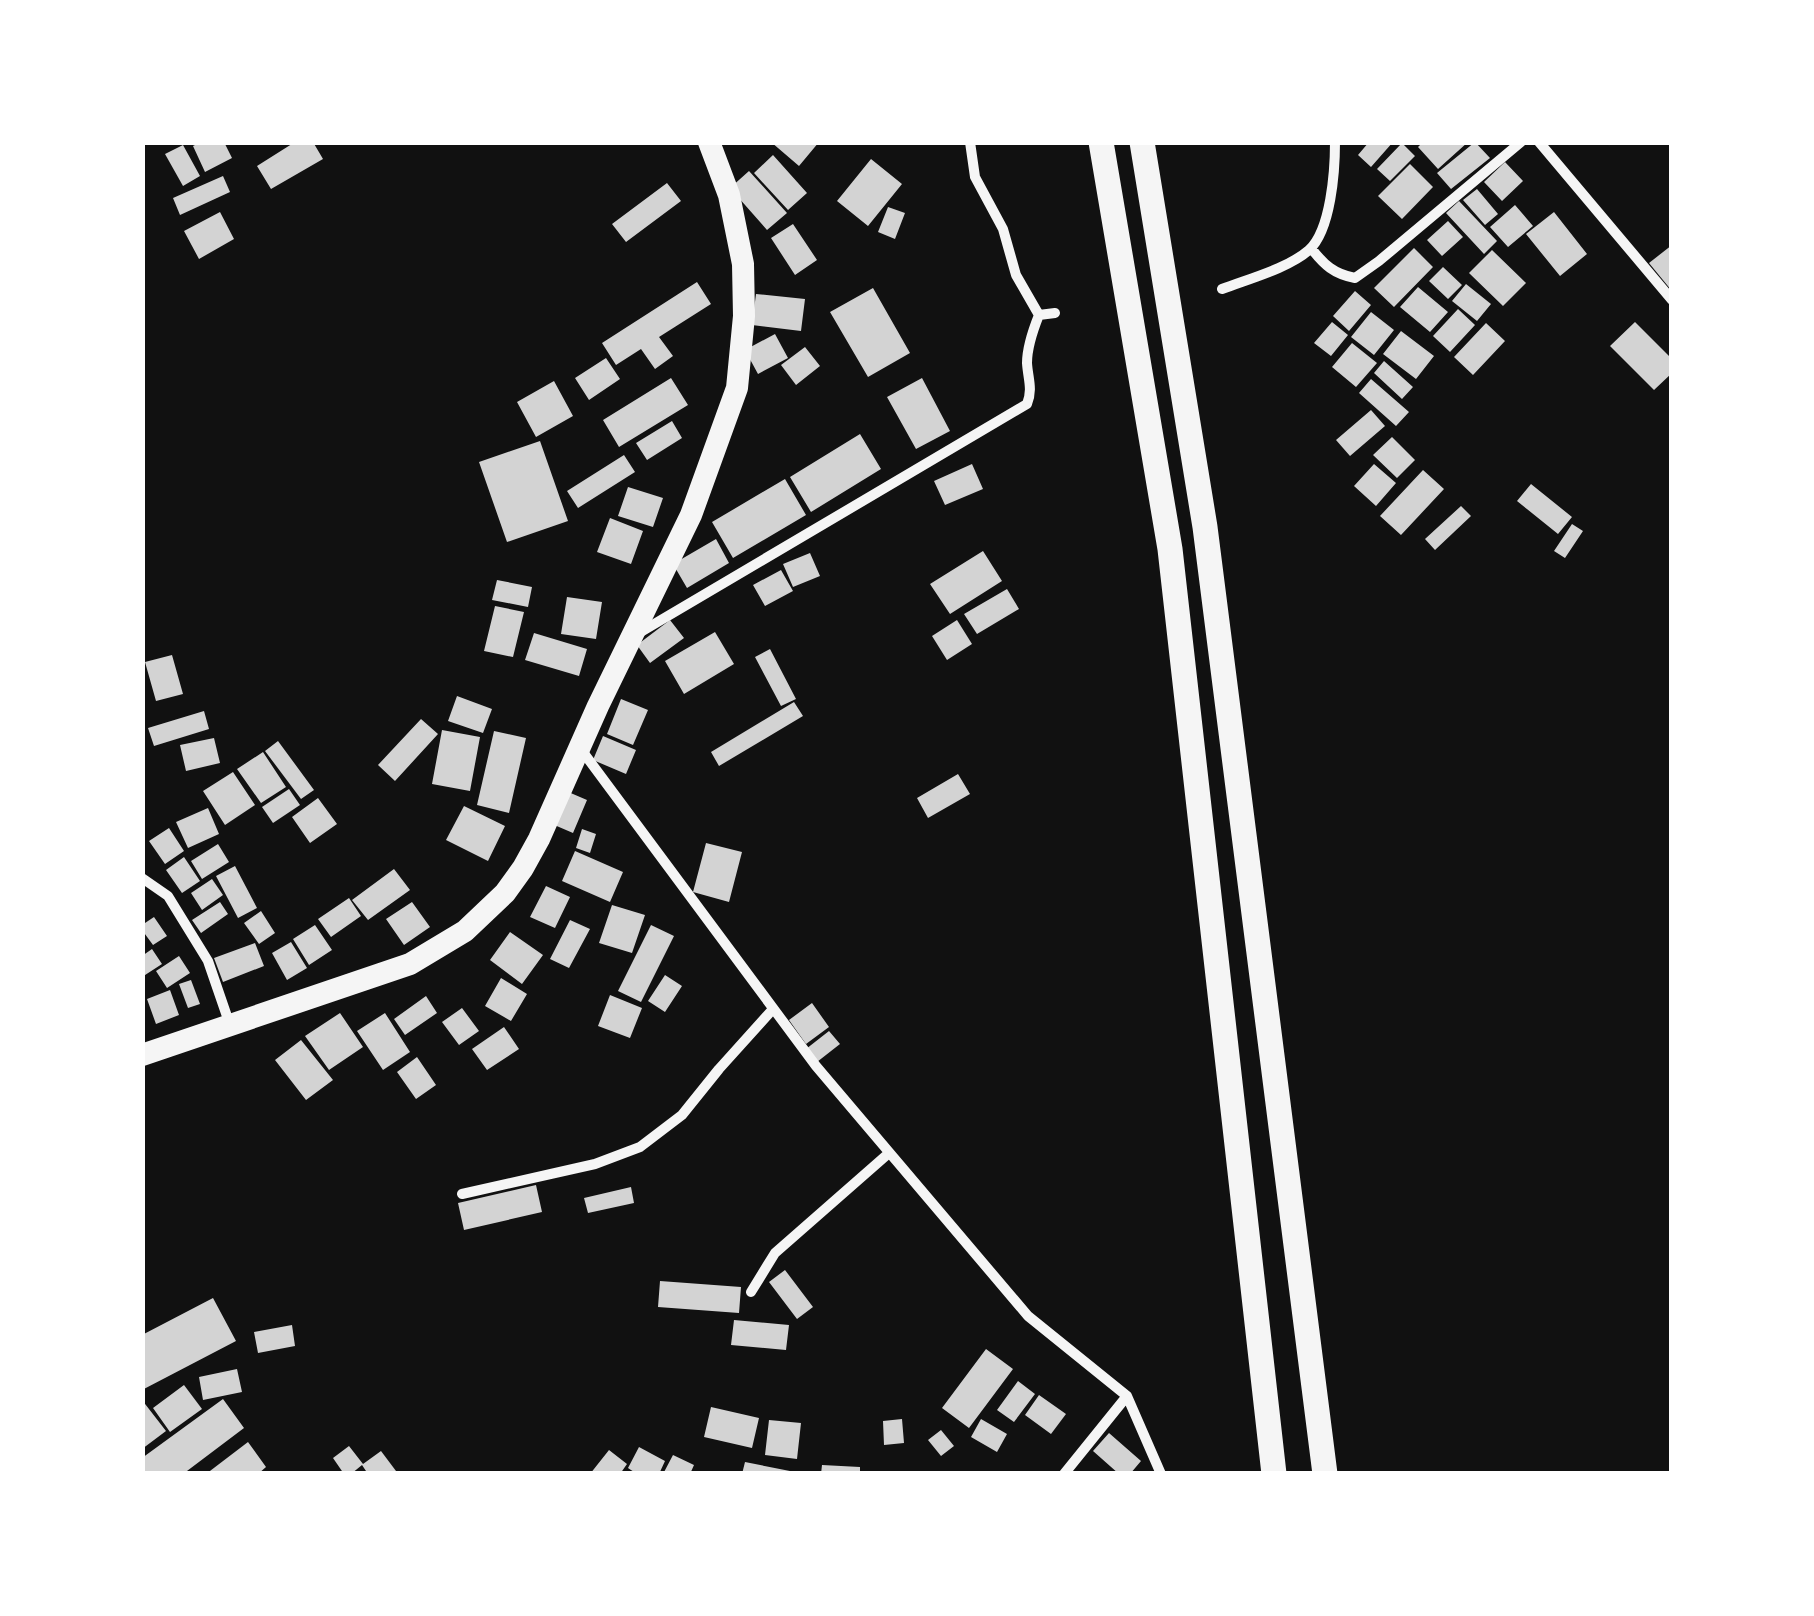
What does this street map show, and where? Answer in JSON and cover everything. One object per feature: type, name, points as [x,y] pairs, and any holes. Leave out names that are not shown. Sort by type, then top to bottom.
[{"type":"highway","points":[[1102,142],[1170,549],[1274,1474]]},
{"type":"highway","points":[[1142,142],[1205,527],[1326,1474]]},
{"type":"main road","points":[[142,1056],[410,964],[465,932],[505,893],[523,868],[691,515],[737,388],[744,316],[743,264],[729,195],[710,143]]},
{"type":"street","points":[[970,142],[975,177],[1003,229],[1016,275],[1039,315]]},
{"type":"street","points":[[1222,289],[1293,260],[1311,248],[1325,217],[1335,170],[1336,142]]},
{"type":"street","points":[[1311,248],[1340,275],[1355,278],[1521,142]]},
{"type":"street","points":[[1538,142],[1672,300]]},
{"type":"street","points":[[1039,315],[1055,313]]},
{"type":"street","points":[[632,637],[1027,404],[1032,392],[1027,361],[1039,315]]},
{"type":"street","points":[[580,747],[816,1066],[889,1153],[1028,1316],[1127,1396],[1160,1474]]},
{"type":"street","points":[[142,878],[168,896],[208,961],[230,1026]]},
{"type":"street","points":[[462,1194],[595,1164],[640,1146],[682,1114],[773,1009]]},
{"type":"street","points":[[751,1292],[776,1253],[889,1153]]},
{"type":"street","points":[[1064,1474],[1127,1396]]},
{"type":"building","points":[[224,142],[232,158],[205,172],[193,146]]},
{"type":"building","points":[[295,142],[313,142],[323,159],[271,189],[257,166]]},
{"type":"building","points":[[771,142],[819,142],[799,166]]},
{"type":"building","points":[[1369,142],[1393,142],[1371,167],[1358,155]]},
{"type":"building","points":[[1423,142],[1468,142],[1438,169],[1418,147]]},
{"type":"building","points":[[1475,142],[1490,158],[1451,189],[1437,173]]},
{"type":"building","points":[[1402,143],[1415,156],[1390,181],[1377,169]]},
{"type":"building","points":[[183,145],[200,176],[183,186],[165,154]]},
{"type":"building","points":[[773,155],[807,193],[788,210],[754,173]]},
{"type":"building","points":[[871,159],[902,184],[868,226],[837,201]]},
{"type":"building","points":[[1505,162],[1523,181],[1502,201],[1484,182]]},
{"type":"building","points":[[1410,164],[1433,187],[1402,219],[1378,196]]},
{"type":"building","points":[[749,171],[787,213],[767,230],[730,188]]},
{"type":"building","points":[[223,176],[230,192],[180,215],[173,198]]},
{"type":"building","points":[[667,183],[681,201],[626,242],[612,224]]},
{"type":"building","points":[[1477,189],[1498,214],[1485,225],[1463,200]]},
{"type":"building","points":[[1459,201],[1497,241],[1484,254],[1446,213]]},
{"type":"building","points":[[1515,205],[1533,226],[1508,247],[1490,227]]},
{"type":"building","points":[[888,207],[905,213],[895,239],[878,232]]},
{"type":"building","points":[[220,212],[234,239],[199,259],[184,231]]},
{"type":"building","points":[[1554,212],[1587,254],[1560,276],[1526,234]]},
{"type":"building","points":[[1448,221],[1463,237],[1442,256],[1427,240]]},
{"type":"building","points":[[793,224],[817,260],[795,275],[771,238]]},
{"type":"building","points":[[1672,245],[1672,291],[1649,263]]},
{"type":"building","points":[[1414,248],[1433,267],[1394,307],[1374,288]]},
{"type":"building","points":[[1492,250],[1526,283],[1503,306],[1469,273]]},
{"type":"building","points":[[1443,267],[1462,285],[1448,299],[1429,281]]},
{"type":"building","points":[[697,282],[711,304],[659,337],[673,356],[655,369],[641,349],[616,365],[602,343]]},
{"type":"building","points":[[1466,284],[1491,304],[1477,321],[1452,301]]},
{"type":"building","points":[[1418,287],[1448,312],[1430,332],[1400,307]]},
{"type":"building","points":[[873,288],[910,353],[868,377],[830,312]]},
{"type":"building","points":[[1355,291],[1371,305],[1349,331],[1333,316]]},
{"type":"building","points":[[756,294],[805,299],[801,331],[752,325]]},
{"type":"building","points":[[1458,309],[1475,325],[1450,352],[1433,336]]},
{"type":"building","points":[[1371,312],[1394,330],[1374,355],[1351,337]]},
{"type":"building","points":[[1332,322],[1348,335],[1331,356],[1314,343]]},
{"type":"building","points":[[1635,322],[1672,359],[1672,373],[1654,390],[1610,346]]},
{"type":"building","points":[[1486,323],[1505,341],[1473,375],[1454,357]]},
{"type":"building","points":[[1401,331],[1434,356],[1416,379],[1383,354]]},
{"type":"building","points":[[775,334],[788,358],[758,374],[745,350]]},
{"type":"building","points":[[1352,343],[1377,363],[1356,387],[1332,367]]},
{"type":"building","points":[[805,347],[820,366],[796,385],[781,365]]},
{"type":"building","points":[[606,358],[620,379],[589,400],[575,378]]},
{"type":"building","points":[[1384,361],[1413,387],[1402,399],[1374,373]]},
{"type":"building","points":[[671,378],[688,405],[619,447],[603,420]]},
{"type":"building","points":[[922,378],[950,431],[916,449],[887,397]]},
{"type":"building","points":[[1371,379],[1409,412],[1396,426],[1359,393]]},
{"type":"building","points":[[554,381],[573,416],[536,437],[517,402]]},
{"type":"building","points":[[1371,410],[1385,426],[1350,456],[1336,440]]},
{"type":"building","points":[[672,421],[682,438],[647,460],[636,443]]},
{"type":"building","points":[[860,434],[881,469],[811,512],[790,477]]},
{"type":"building","points":[[1392,437],[1415,460],[1397,478],[1373,455]]},
{"type":"building","points":[[540,441],[568,521],[507,542],[479,462]]},
{"type":"building","points":[[624,455],[635,472],[578,508],[567,491]]},
{"type":"building","points":[[972,464],[983,489],[945,505],[934,481]]},
{"type":"building","points":[[1374,464],[1396,483],[1376,506],[1354,486]]},
{"type":"building","points":[[1423,470],[1444,489],[1401,535],[1380,516]]},
{"type":"building","points":[[785,479],[806,515],[733,558],[712,522]]},
{"type":"building","points":[[1531,484],[1572,517],[1558,534],[1517,501]]},
{"type":"building","points":[[628,487],[663,498],[653,527],[618,516]]},
{"type":"building","points":[[1461,506],[1471,516],[1435,550],[1425,539]]},
{"type":"building","points":[[610,518],[643,531],[631,564],[597,552]]},
{"type":"building","points":[[1572,524],[1583,531],[1565,558],[1554,551]]},
{"type":"building","points":[[716,539],[729,563],[687,588],[673,564]]},
{"type":"building","points":[[983,551],[1002,581],[950,614],[930,584]]},
{"type":"building","points":[[810,553],[820,576],[793,587],[783,564]]},
{"type":"building","points":[[781,570],[793,591],[765,606],[753,585]]},
{"type":"building","points":[[497,580],[532,587],[528,607],[492,600]]},
{"type":"building","points":[[1007,589],[1019,609],[977,634],[964,614]]},
{"type":"building","points":[[567,597],[602,602],[596,639],[561,634]]},
{"type":"building","points":[[495,606],[524,612],[513,657],[484,651]]},
{"type":"building","points":[[670,620],[684,638],[650,663],[637,645]]},
{"type":"building","points":[[957,620],[972,644],[947,660],[932,636]]},
{"type":"building","points":[[715,632],[734,664],[684,694],[665,661]]},
{"type":"building","points":[[534,633],[587,649],[579,676],[525,660]]},
{"type":"building","points":[[770,649],[796,699],[781,706],[755,657]]},
{"type":"building","points":[[172,655],[183,694],[156,701],[145,662]]},
{"type":"building","points":[[457,696],[492,709],[483,733],[448,721]]},
{"type":"building","points":[[621,699],[648,710],[633,745],[607,734]]},
{"type":"building","points":[[794,702],[803,716],[719,766],[711,752]]},
{"type":"building","points":[[204,711],[209,729],[154,746],[148,728]]},
{"type":"building","points":[[421,719],[438,734],[395,781],[378,765]]},
{"type":"building","points":[[442,730],[480,737],[470,791],[432,784]]},
{"type":"building","points":[[494,731],[526,738],[509,813],[477,805]]},
{"type":"building","points":[[603,736],[636,750],[626,774],[593,760]]},
{"type":"building","points":[[214,738],[220,763],[186,771],[180,745]]},
{"type":"building","points":[[278,741],[314,790],[301,799],[265,751]]},
{"type":"building","points":[[263,752],[286,787],[261,803],[237,769]]},
{"type":"building","points":[[233,772],[255,805],[225,825],[203,791]]},
{"type":"building","points":[[958,774],[970,794],[928,818],[917,798]]},
{"type":"building","points":[[289,789],[300,805],[273,823],[262,807]]},
{"type":"building","points":[[566,791],[587,800],[573,833],[552,824]]},
{"type":"building","points":[[318,798],[337,824],[310,843],[292,817]]},
{"type":"building","points":[[464,806],[505,826],[488,861],[446,840]]},
{"type":"building","points":[[208,808],[219,834],[188,848],[176,822]]},
{"type":"building","points":[[169,828],[184,851],[165,864],[149,841]]},
{"type":"building","points":[[582,829],[596,834],[590,853],[576,848]]},
{"type":"building","points":[[706,843],[742,852],[729,902],[693,892]]},
{"type":"building","points":[[218,844],[229,862],[202,879],[191,861]]},
{"type":"building","points":[[575,851],[623,872],[610,902],[562,881]]},
{"type":"building","points":[[184,857],[200,881],[182,893],[166,870]]},
{"type":"building","points":[[235,866],[257,908],[238,918],[216,876]]},
{"type":"building","points":[[394,869],[410,890],[368,920],[352,900]]},
{"type":"building","points":[[212,879],[223,895],[202,910],[191,893]]},
{"type":"building","points":[[546,886],[570,897],[555,928],[530,917]]},
{"type":"building","points":[[349,898],[361,916],[331,937],[318,919]]},
{"type":"building","points":[[220,902],[228,914],[201,933],[192,920]]},
{"type":"building","points":[[412,902],[430,927],[404,945],[386,919]]},
{"type":"building","points":[[612,905],[645,915],[632,953],[599,943]]},
{"type":"building","points":[[261,911],[275,933],[259,944],[244,923]]},
{"type":"building","points":[[154,917],[167,936],[153,945],[142,925]]},
{"type":"building","points":[[570,920],[590,929],[569,968],[550,959]]},
{"type":"building","points":[[315,925],[332,950],[309,965],[293,939]]},
{"type":"building","points":[[651,925],[674,936],[641,1002],[618,991]]},
{"type":"building","points":[[510,932],[543,955],[522,984],[490,960]]},
{"type":"building","points":[[291,942],[307,968],[287,980],[272,953]]},
{"type":"building","points":[[255,943],[264,966],[223,982],[214,958]]},
{"type":"building","points":[[152,949],[162,964],[142,977],[142,956]]},
{"type":"building","points":[[179,956],[190,973],[167,988],[156,971]]},
{"type":"building","points":[[665,975],[682,986],[665,1012],[648,1001]]},
{"type":"building","points":[[501,978],[527,994],[511,1021],[485,1006]]},
{"type":"building","points":[[191,980],[200,1004],[188,1008],[179,984]]},
{"type":"building","points":[[170,990],[179,1015],[156,1024],[147,999]]},
{"type":"building","points":[[610,995],[642,1008],[630,1038],[598,1026]]},
{"type":"building","points":[[426,996],[437,1013],[405,1035],[394,1019]]},
{"type":"building","points":[[812,1003],[829,1027],[806,1044],[789,1020]]},
{"type":"building","points":[[462,1008],[479,1031],[459,1045],[442,1022]]},
{"type":"building","points":[[340,1013],[363,1047],[329,1070],[305,1036]]},
{"type":"building","points":[[385,1013],[410,1052],[383,1070],[357,1031]]},
{"type":"building","points":[[504,1027],[519,1049],[487,1070],[472,1049]]},
{"type":"building","points":[[829,1031],[840,1044],[817,1062],[806,1049]]},
{"type":"building","points":[[301,1040],[333,1080],[306,1100],[275,1060]]},
{"type":"building","points":[[417,1057],[436,1085],[416,1099],[397,1072]]},
{"type":"building","points":[[536,1185],[542,1212],[464,1230],[458,1203]]},
{"type":"building","points":[[631,1187],[634,1203],[588,1213],[584,1198]]},
{"type":"building","points":[[785,1270],[813,1307],[797,1319],[769,1282]]},
{"type":"building","points":[[660,1281],[741,1287],[739,1313],[658,1307]]},
{"type":"building","points":[[213,1298],[236,1341],[142,1390],[142,1335]]},
{"type":"building","points":[[734,1320],[789,1325],[786,1350],[731,1345]]},
{"type":"building","points":[[292,1325],[295,1346],[258,1353],[254,1332]]},
{"type":"building","points":[[986,1349],[1013,1369],[969,1428],[942,1408]]},
{"type":"building","points":[[237,1369],[242,1392],[203,1400],[199,1377]]},
{"type":"building","points":[[1018,1381],[1035,1394],[1014,1422],[997,1410]]},
{"type":"building","points":[[184,1385],[202,1409],[170,1432],[153,1408]]},
{"type":"building","points":[[1039,1395],[1066,1414],[1051,1434],[1025,1415]]},
{"type":"building","points":[[223,1399],[244,1428],[183,1474],[146,1474],[142,1458]]},
{"type":"building","points":[[142,1400],[166,1431],[142,1449]]},
{"type":"building","points":[[711,1407],[759,1418],[752,1448],[704,1437]]},
{"type":"building","points":[[902,1419],[904,1443],[884,1445],[883,1421]]},
{"type":"building","points":[[981,1419],[1007,1434],[997,1452],[971,1437]]},
{"type":"building","points":[[769,1420],[801,1423],[797,1459],[765,1455]]},
{"type":"building","points":[[941,1430],[954,1446],[941,1456],[928,1440]]},
{"type":"building","points":[[1109,1433],[1141,1461],[1130,1474],[1119,1474],[1093,1451]]},
{"type":"building","points":[[248,1442],[266,1467],[258,1474],[206,1474]]},
{"type":"building","points":[[349,1446],[363,1464],[381,1451],[396,1471],[368,1474],[362,1465],[351,1474],[344,1474],[333,1458]]},
{"type":"building","points":[[639,1447],[665,1461],[659,1474],[637,1474],[628,1468]]},
{"type":"building","points":[[609,1450],[627,1464],[620,1474],[590,1474]]},
{"type":"building","points":[[673,1455],[694,1465],[690,1474],[663,1474]]},
{"type":"building","points":[[745,1462],[795,1472],[795,1474],[742,1474]]},
{"type":"building","points":[[822,1465],[860,1467],[860,1474],[821,1474]]}]
